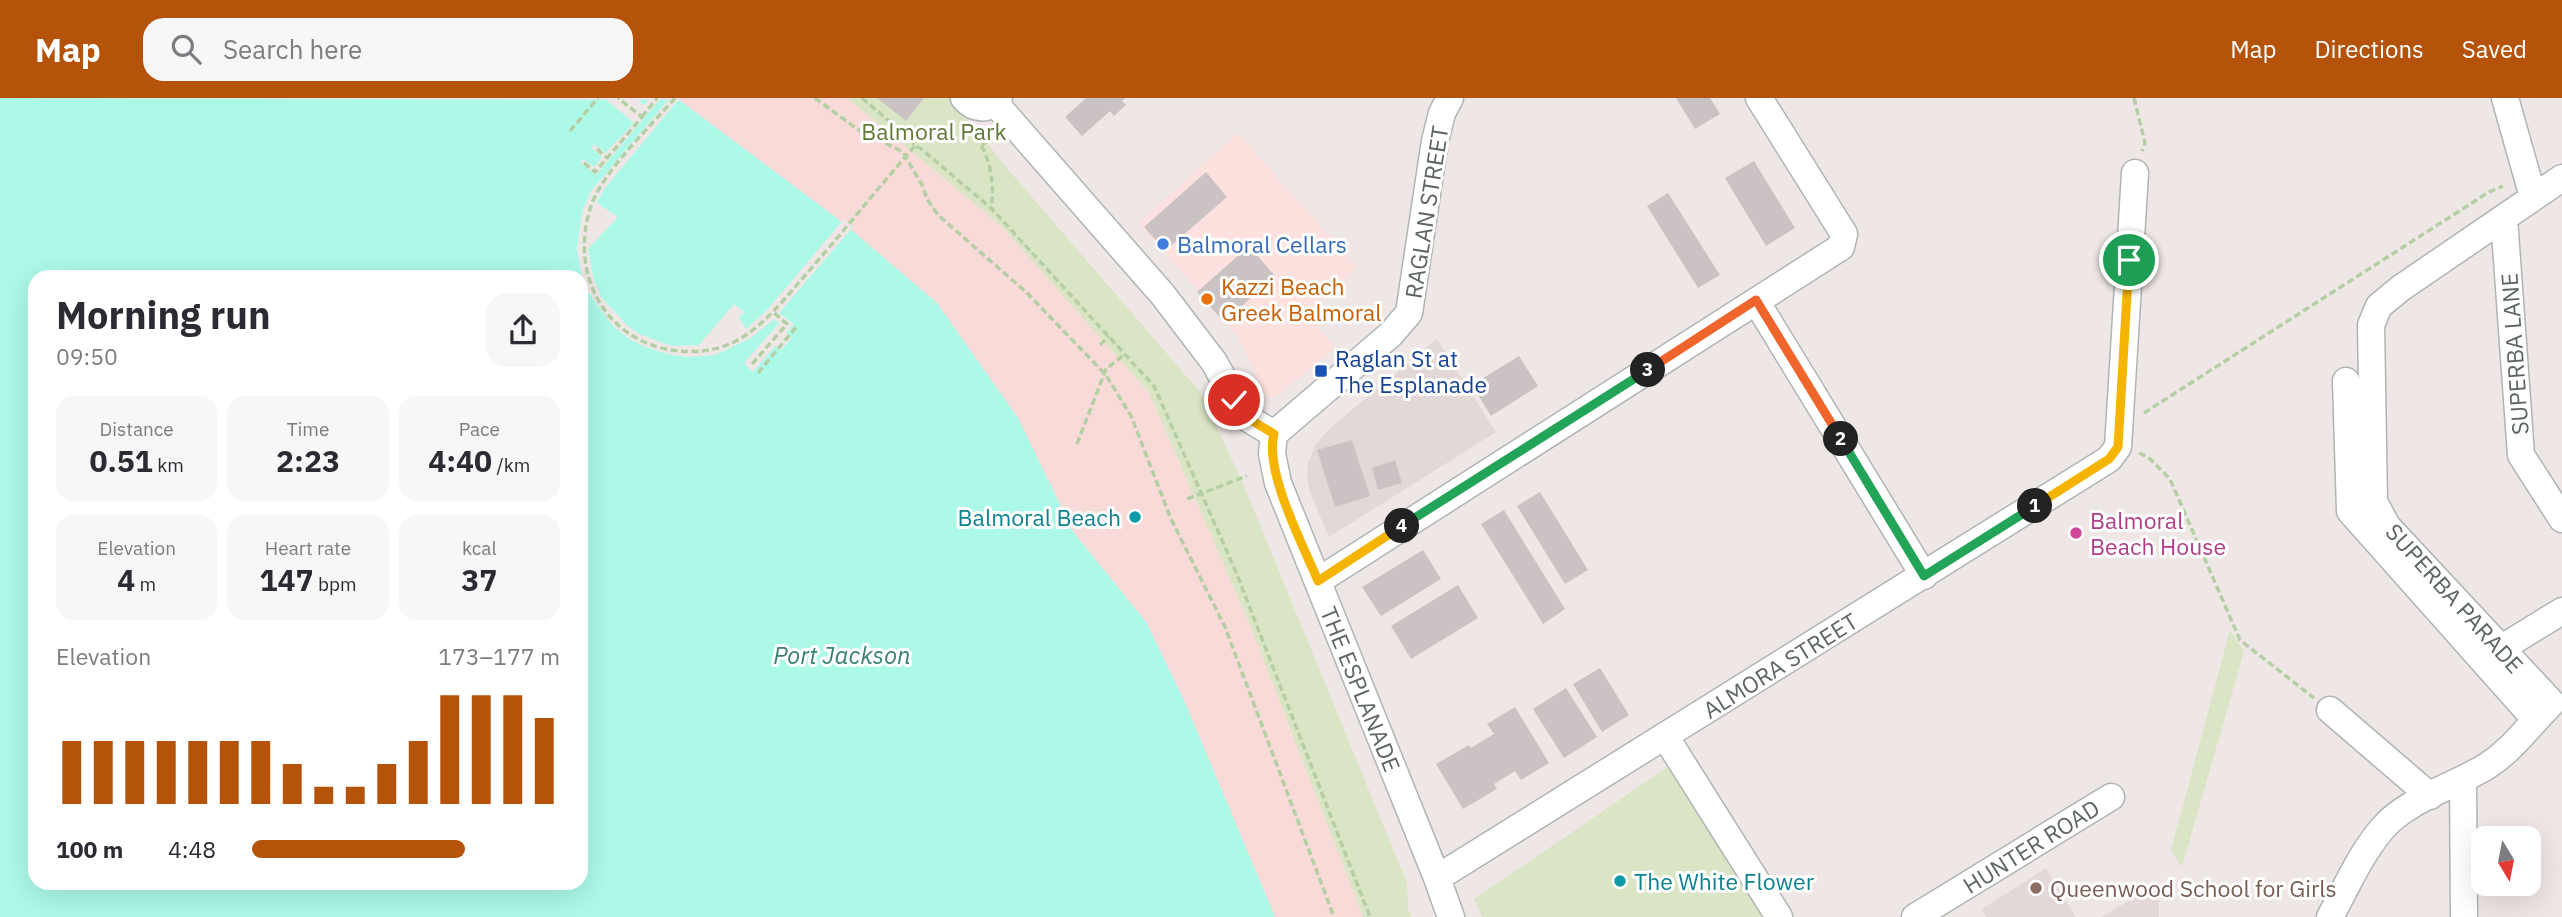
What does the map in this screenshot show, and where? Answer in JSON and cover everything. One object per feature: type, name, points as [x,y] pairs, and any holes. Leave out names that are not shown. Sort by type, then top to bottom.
[{"type":"street","name":"RAGLAN STREET","points":[[1274,434],[1391,334],[1409,313],[1435,141],[1442,113],[1450,98]]},
{"type":"street","points":[[1318,581],[1841,247],[1844,234],[1759,98]]},
{"type":"street","points":[[2505,98],[2533,197]]},
{"type":"street","points":[[965,110],[983,108],[997,101],[1163,295],[1214,362],[1244,416],[1274,434]]},
{"type":"street","points":[[2123,449],[2134,173]]},
{"type":"street","points":[[2504,218],[2562,178]]},
{"type":"street","name":"SUPERBA PARADE","points":[[2504,218],[2379,306],[2371,325],[2374,502],[2387,526],[2502,648],[2550,705]]},
{"type":"street","name":"SUPERBA LANE","points":[[2504,218],[2521,455],[2562,519]]},
{"type":"street","points":[[1756,300],[1924,576]]},
{"type":"street","name":"SUPERBA PARADE","points":[[2346,381],[2350,511],[2550,705]]},
{"type":"street","name":"THE ESPLANADE","points":[[1274,434],[1272,454],[1278,483],[1451,917]]},
{"type":"street","name":"ALMORA STREET","points":[[1437,878],[1924,576],[2123,449]]},
{"type":"street","points":[[2502,648],[2562,611]]},
{"type":"street","points":[[2330,917],[2383,828],[2408,808],[2488,765],[2516,745],[2550,705]]},
{"type":"street","points":[[2330,710],[2430,796]]},
{"type":"street","points":[[1665,736],[1779,917]]},
{"type":"street","points":[[2463,779],[2464,917]]},
{"type":"street","name":"HUNTER ROAD","points":[[1915,917],[2111,797]]},
{"type":"path","points":[[570,131],[598,98]]},
{"type":"path","points":[[618,98],[642,117]]},
{"type":"path","points":[[584,163],[595,172],[657,98]]},
{"type":"path","points":[[587,270],[583,250],[585,228],[591,205],[600,187],[675,98]]},
{"type":"path","points":[[815,98],[857,129],[903,152],[938,215],[1027,293],[1104,373],[1131,416],[1171,519],[1225,627],[1335,917]]},
{"type":"path","points":[[862,98],[915,146],[991,208],[1154,386],[1236,572],[1370,917]]},
{"type":"path","points":[[2134,98],[2145,142]]},
{"type":"path","points":[[965,110],[982,145],[994,189],[991,208]]},
{"type":"path","points":[[982,145],[995,135]]},
{"type":"path","points":[[588,274],[596,297],[608,316],[642,342],[682,351],[720,348],[752,331],[773,312],[915,146]]},
{"type":"path","points":[[597,149],[607,158]]},
{"type":"path","points":[[2148,410],[2489,192],[2503,186]]},
{"type":"path","points":[[752,364],[787,324],[773,312]]},
{"type":"path","points":[[758,373],[796,327]]},
{"type":"path","points":[[777,335],[784,341]]},
{"type":"path","points":[[1100,345],[1109,336]]},
{"type":"path","points":[[1077,444],[1106,369],[1125,354]]},
{"type":"path","points":[[2123,449],[2148,457],[2170,479],[2240,640],[2330,710]]},
{"type":"path","points":[[1187,499],[1247,475]]},
{"type":"shaded area","points":[[1238,133],[1357,267],[1307,313],[1335,348],[1274,398],[1267,398],[1237,335],[1138,223]]},
{"type":"shaded area","points":[[1437,339],[1496,432],[1329,537],[1310,493],[1307,477],[1308,463],[1316,444],[1329,429]]},
{"type":"shaded area","name":"Queenwood School for Girls","points":[[2046,868],[2076,917],[1986,917],[1982,909]]},
{"type":"shaded area","name":"Queenwood School for Girls","points":[[2159,882],[2159,917],[2102,917]]},
{"type":"green space","name":"Balmoral Park","points":[[847,98],[952,98],[957,108],[1000,160],[1200,392],[1242,481],[1407,883],[1411,917],[1363,917],[1251,628],[1149,393],[1002,227]]},
{"type":"green space","points":[[2230,630],[2244,651],[2182,867],[2171,850]]},
{"type":"green space","points":[[1672,764],[1765,917],[1482,917],[1474,899]]},
{"type":"sand","name":"Balmoral Beach","points":[[676,98],[847,98],[1002,227],[1149,393],[1251,628],[1363,917],[1275,917],[1183,698],[1146,622],[1074,533],[1018,418],[842,222]]},
{"type":"water","name":"Port Jackson","points":[[0,98],[679,100],[842,222],[937,303],[1018,418],[1074,533],[1146,622],[1183,698],[1275,917],[0,917]]},
{"type":"pier","points":[[604,98],[636,98],[644,105],[650,98],[661,98],[596,175],[580,162],[583,159],[594,167],[602,157],[592,148],[594,144],[605,153],[634,123]]},
{"type":"pier","points":[[670,98],[680,98],[604,189],[597,203],[618,217],[588,249],[593,277],[601,297],[639,334],[672,346],[699,345],[734,304],[744,312],[739,318],[746,329],[767,310],[844,219],[853,227],[779,313],[794,324],[786,333],[792,338],[781,350],[775,346],[753,372],[744,363],[779,323],[774,319],[751,338],[715,355],[690,357],[671,355],[645,347],[613,326],[589,293],[588,270],[581,270],[577,249],[582,212],[591,191]]},
{"type":"building","points":[[877,98],[924,98],[906,121]]},
{"type":"building","points":[[1086,98],[1125,98],[1122,101],[1126,105],[1114,116],[1110,111],[1082,136],[1065,117]]},
{"type":"building","points":[[1676,98],[1710,98],[1720,114],[1695,129]]},
{"type":"building","points":[[1754,161],[1795,228],[1766,246],[1725,178]]},
{"type":"building","points":[[1206,172],[1227,197],[1165,251],[1144,227]]},
{"type":"building","points":[[1668,193],[1720,275],[1698,288],[1647,206]]},
{"type":"building","points":[[1249,246],[1275,276],[1224,322],[1197,292]]},
{"type":"building","points":[[1519,356],[1538,386],[1491,416],[1472,385]]},
{"type":"building","points":[[1352,440],[1370,496],[1335,507],[1317,450]]},
{"type":"building","points":[[1395,460],[1402,483],[1378,490],[1372,468]]},
{"type":"building","points":[[1540,492],[1588,570],[1565,584],[1517,506]]},
{"type":"building","points":[[1504,510],[1565,609],[1543,624],[1481,524]]},
{"type":"building","points":[[1423,550],[1441,579],[1381,616],[1362,587]]},
{"type":"building","points":[[1458,585],[1478,618],[1411,659],[1391,626]]},
{"type":"building","points":[[1600,668],[1629,715],[1602,732],[1573,684]]},
{"type":"building","points":[[1566,688],[1597,737],[1564,758],[1533,709]]},
{"type":"building","points":[[1515,707],[1549,763],[1521,780],[1515,771],[1494,784],[1497,789],[1463,809],[1436,764],[1494,734],[1487,724]]},
{"type":"place","name":"Balmoral Cellars","points":[[1163,244]]},
{"type":"place","name":"Kazzi Beach Greek Balmoral","points":[[1207,299]]},
{"type":"place","name":"Raglan St at The Esplanade","points":[[1321,371]]},
{"type":"place","name":"Balmoral Beach","points":[[1135,517]]},
{"type":"place","name":"Balmoral Beach House","points":[[2076,533]]},
{"type":"place","name":"The White Flower","points":[[1620,881]]},
{"type":"place","name":"Queenwood School for Girls","points":[[2036,888]]},
{"type":"route","points":[[1234,400],[1244,416],[1274,434],[1272,454],[1275,473],[1318,581],[1756,300],[1924,576],[2109,459],[2118,447],[2129,260]]}]
